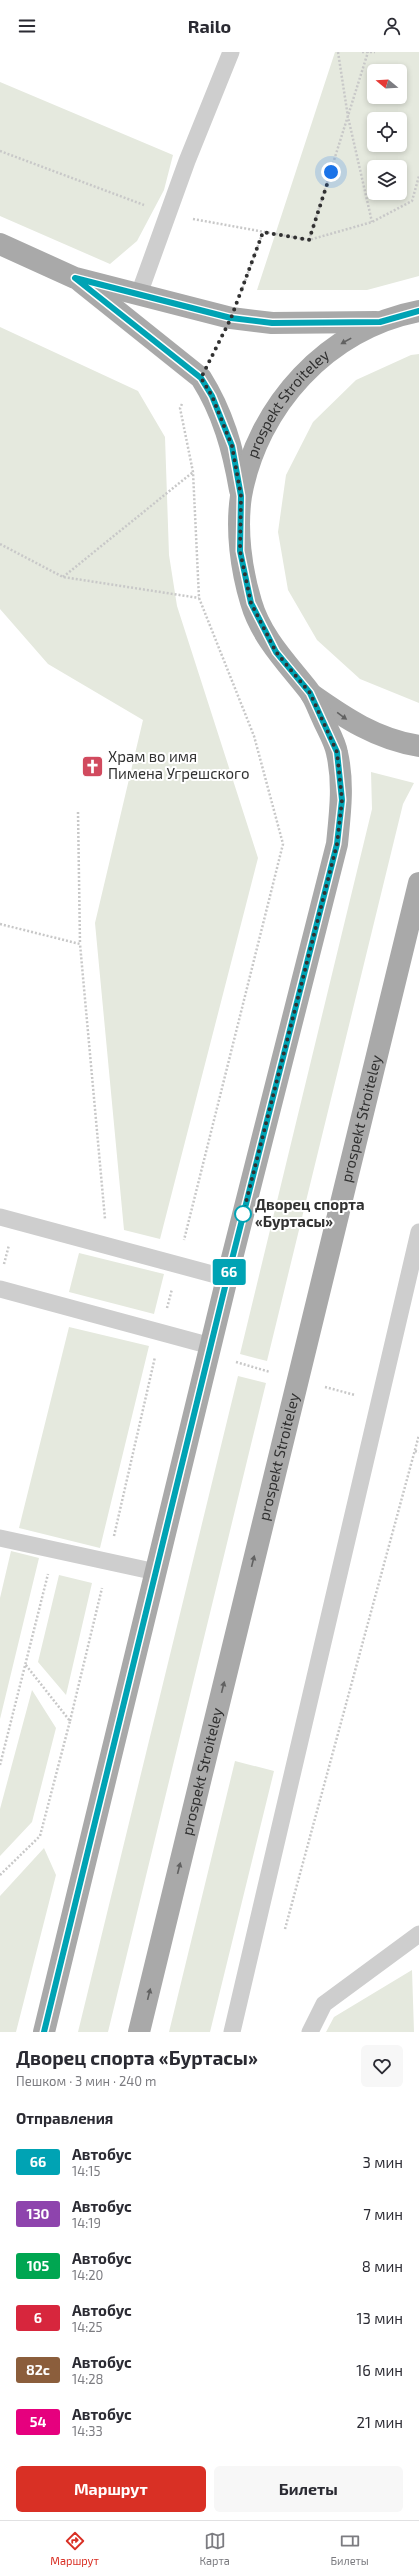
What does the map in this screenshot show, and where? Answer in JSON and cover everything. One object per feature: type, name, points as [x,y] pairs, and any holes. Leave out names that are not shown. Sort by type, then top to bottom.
[{"type":"main road","points":[[0,244],[75,278],[231,318],[272,323],[380,322]]},
{"type":"main road","points":[[75,278],[201,378],[212,396],[232,446],[241,496]]},
{"type":"main road","name":"prospekt Stroiteley","points":[[44,2032],[211,1346],[337,844],[342,800],[337,752],[310,693],[276,652],[251,603],[240,551],[241,496],[255,444],[285,393],[328,351],[380,322],[419,311]]},
{"type":"main road","points":[[310,693],[352,723],[400,743],[419,746]]},
{"type":"main road","name":"prospekt Stroiteley","points":[[139,2032],[419,883]]},
{"type":"lane","points":[[139,294],[187,161],[231,52]]},
{"type":"lane","points":[[8,1218],[228,1278]]},
{"type":"lane","points":[[232,2032],[419,1232]]},
{"type":"lane","points":[[0,1289],[211,1346]]},
{"type":"lane","points":[[0,1538],[108,1563],[156,1572]]},
{"type":"lane","points":[[310,2032],[324,2004],[419,1934]]},
{"type":"path","points":[[338,52],[348,117],[372,222]]},
{"type":"path","points":[[362,52],[375,52]]},
{"type":"path","points":[[309,240],[368,53]]},
{"type":"path","points":[[0,151],[168,214],[309,240],[372,222],[412,201],[419,176]]},
{"type":"path","points":[[231,318],[263,232]]},
{"type":"path","points":[[0,1875],[40,1836],[70,1721],[161,1333],[282,844],[254,736],[199,598],[194,472],[180,408],[201,378]]},
{"type":"path","points":[[63,577],[194,472]]},
{"type":"path","points":[[0,544],[63,577],[199,598]]},
{"type":"path","points":[[78,812],[80,944],[107,1245]]},
{"type":"path","points":[[0,924],[80,944]]},
{"type":"path","points":[[4,1266],[8,1218]]},
{"type":"path","points":[[284,1932],[419,1435]]},
{"type":"path","points":[[415,1450],[419,1452]]},
{"type":"path","points":[[0,1766],[54,1550]]},
{"type":"path","points":[[25,1664],[70,1721]]},
{"type":"shaded area","points":[[335,52],[419,52],[419,276],[367,290],[257,290]]},
{"type":"shaded area","points":[[0,82],[173,155],[164,190],[137,241],[110,264],[0,216]]},
{"type":"shaded area","points":[[0,327],[138,391],[165,437],[169,555],[177,606],[258,858],[160,1239],[124,1230],[95,923],[143,720],[48,664],[0,609]]},
{"type":"shaded area","points":[[419,354],[419,703],[360,679],[317,640],[288,590],[278,532],[286,475],[313,422],[356,380],[411,355]]},
{"type":"shaded area","points":[[371,772],[414,783],[403,804],[267,1361],[240,1354],[372,809]]},
{"type":"shaded area","points":[[79,1253],[164,1274],[154,1314],[69,1292]]},
{"type":"shaded area","points":[[69,1327],[149,1346],[100,1548],[19,1528]]},
{"type":"shaded area","points":[[238,1376],[266,1383],[108,2032],[78,2032]]},
{"type":"shaded area","points":[[11,1551],[39,1558],[0,1719],[0,1598]]},
{"type":"shaded area","points":[[59,1575],[92,1583],[66,1695],[38,1662]]},
{"type":"shaded area","points":[[32,1690],[56,1728],[32,1822],[0,1856],[0,1809]]},
{"type":"shaded area","points":[[235,1761],[274,1771],[210,2032],[169,2032]]},
{"type":"shaded area","points":[[44,1848],[56,1875],[16,2032],[0,2032],[0,1896]]},
{"type":"shaded area","points":[[412,1970],[414,2032],[326,2032],[334,2017]]},
{"type":"bus line","name":"66","points":[[44,2032],[224,1291],[337,844],[342,800],[337,752],[310,693],[276,652],[251,603],[240,551],[241,496],[232,446],[212,396],[201,378],[75,278],[231,318],[272,323],[380,322],[419,311]]},
{"type":"place","name":"Храм во имя Пимена Угрешского","points":[[92,766]]},
{"type":"place","name":"Дворец спорта «Буртасы»","points":[[243,1214]]},
{"type":"route","points":[[243,1214],[243,1216],[337,844],[342,800],[337,752],[310,693],[276,652],[251,603],[240,551],[241,496],[232,446],[212,396],[201,378],[231,318],[263,232],[309,240],[331,172]]}]
